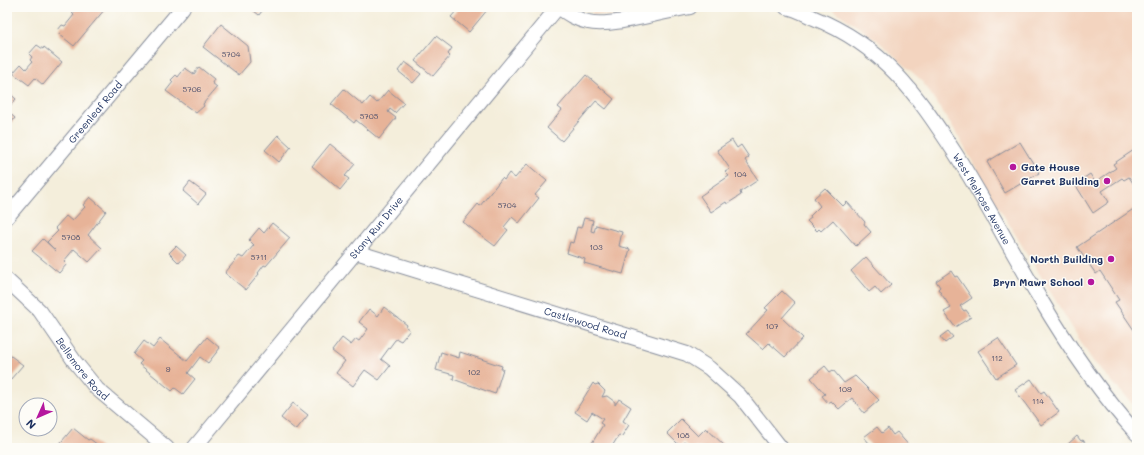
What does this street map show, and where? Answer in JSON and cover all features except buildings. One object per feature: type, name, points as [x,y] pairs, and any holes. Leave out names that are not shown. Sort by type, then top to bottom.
[{"type":"street","name":"Greenleaf Road","points":[[7,217],[183,7]]},
{"type":"street","points":[[558,7],[573,17],[590,23],[621,21],[690,7]]},
{"type":"street","name":"Stony Run Drive","points":[[194,448],[558,7]]},
{"type":"street","name":"West Melrose Avenue","points":[[786,7],[836,27],[858,40],[876,54],[910,88],[931,116],[980,192],[1039,298],[1088,376],[1137,434]]},
{"type":"street","name":"Castlewood Road","points":[[356,252],[687,354],[709,368],[740,396],[781,448]]},
{"type":"street","name":"Bellemore Road","points":[[7,280],[40,311],[75,362],[98,389],[167,448]]},
{"type":"shaded area","points":[[589,7],[647,7],[613,16],[593,14]]},
{"type":"shaded area","name":"Bryn Mawr School","points":[[829,7],[1137,7],[1137,409],[1092,360],[996,203],[954,129],[922,81],[877,40]]},
{"type":"place","name":"Gate House","points":[[1013,167]]},
{"type":"place","name":"Garret Building","points":[[1107,181]]},
{"type":"place","name":"North Building","points":[[1111,259]]},
{"type":"place","name":"Bryn Mawr School","points":[[1091,282]]}]
